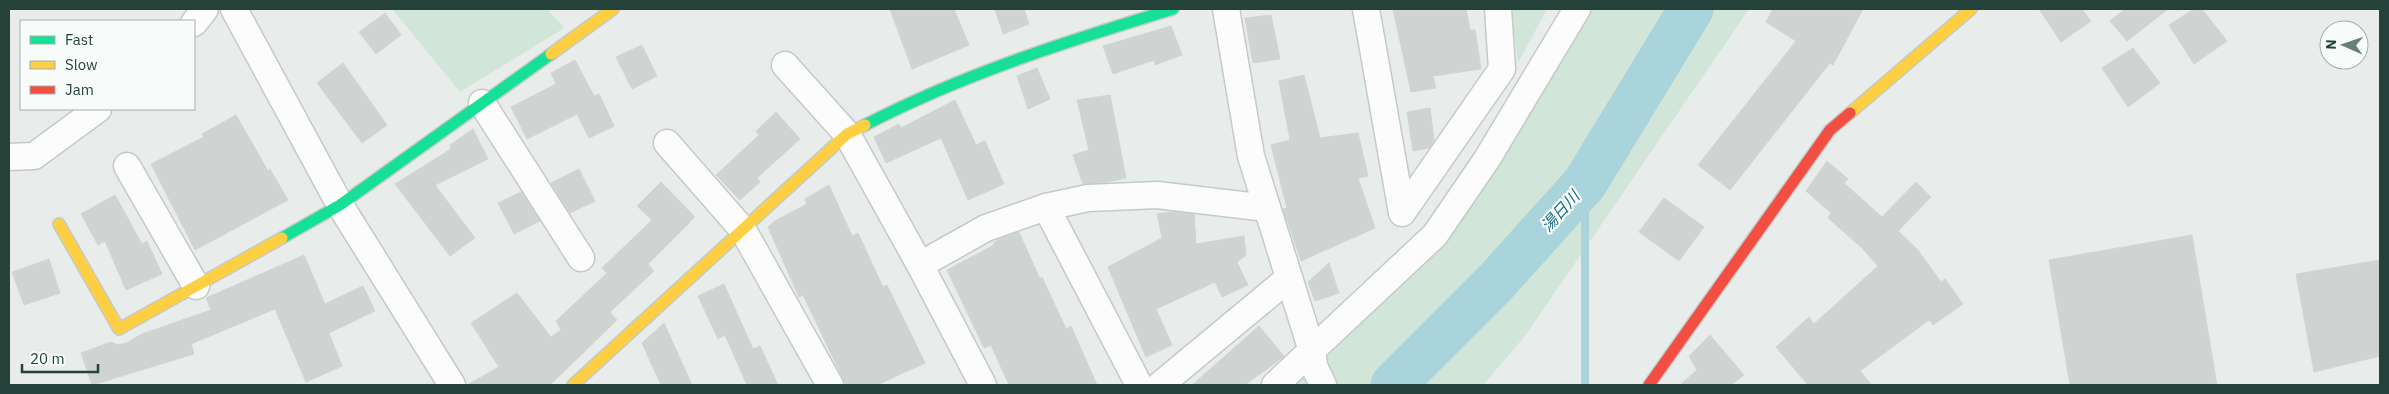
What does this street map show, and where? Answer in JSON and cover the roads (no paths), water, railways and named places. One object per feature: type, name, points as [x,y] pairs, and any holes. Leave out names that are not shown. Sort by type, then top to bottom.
[{"type":"street","points":[[195,22],[205,9]]},
{"type":"street","points":[[234,9],[340,205],[452,385]]},
{"type":"street","points":[[59,224],[120,329],[340,205],[613,9]]},
{"type":"street","points":[[573,385],[847,134],[923,95],[1051,46],[1173,9]]},
{"type":"street","points":[[1226,9],[1251,156],[1316,368]]},
{"type":"street","points":[[1366,9],[1402,213],[1502,69],[1498,9]]},
{"type":"street","points":[[1275,385],[1316,368],[1435,235],[1486,159],[1577,9]]},
{"type":"street","points":[[1649,385],[1830,130],[1971,9]]},
{"type":"street","points":[[785,65],[847,134],[920,265],[983,385]]},
{"type":"street","points":[[482,102],[581,258]]},
{"type":"street","points":[[9,157],[34,156],[97,110]]},
{"type":"street","points":[[667,143],[743,230],[830,385]]},
{"type":"street","points":[[127,166],[196,286]]},
{"type":"street","points":[[920,265],[986,228],[1046,207],[1088,198],[1157,195],[1267,208]]},
{"type":"street","points":[[1046,207],[1139,385]]},
{"type":"street","points":[[1160,385],[1289,278]]},
{"type":"waterway","name":"湯日川","points":[[1393,385],[1496,282],[1585,183],[1691,9]]},
{"type":"waterway","points":[[1585,183],[1585,385]]}]
